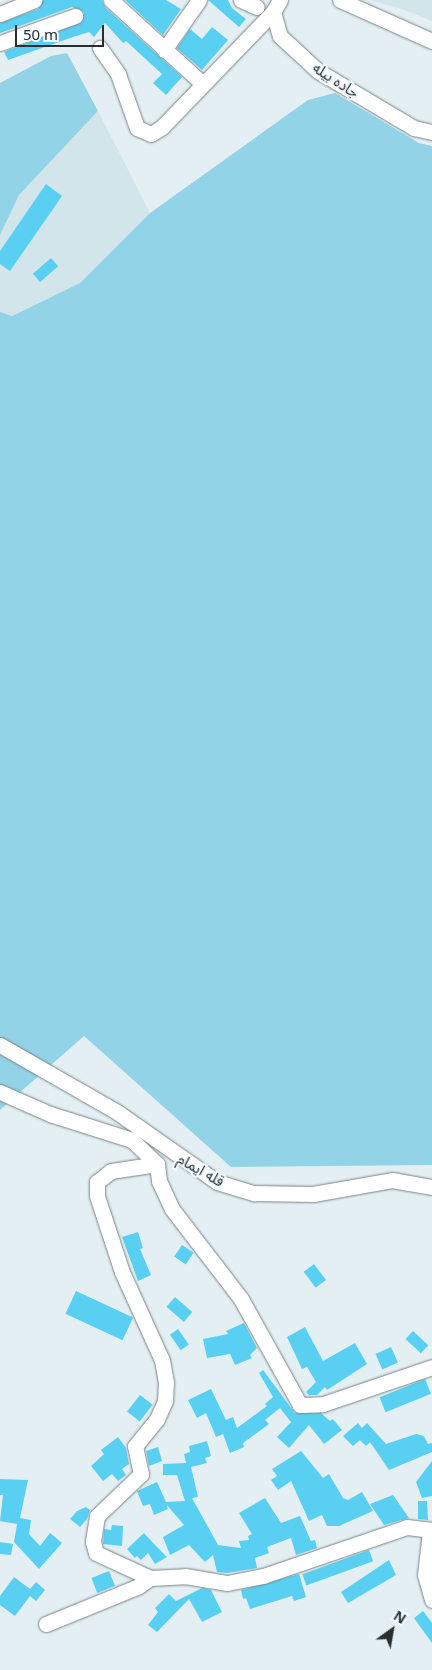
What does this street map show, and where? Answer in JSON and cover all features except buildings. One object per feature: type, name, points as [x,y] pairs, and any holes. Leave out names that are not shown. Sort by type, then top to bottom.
[{"type":"street","points":[[0,14],[34,0]]},
{"type":"street","points":[[111,0],[202,83]]},
{"type":"street","points":[[164,50],[199,0]]},
{"type":"street","points":[[240,0],[257,7]]},
{"type":"street","points":[[340,0],[432,41]]},
{"type":"street","points":[[100,48],[118,74],[137,128],[151,134],[162,127],[277,6]]},
{"type":"street","name":"جاده بیله","points":[[277,6],[280,36],[318,71],[414,128],[432,132]]},
{"type":"street","points":[[0,43],[75,16]]},
{"type":"street","name":"قله ایمام","points":[[0,1045],[117,1112],[217,1182],[254,1193],[313,1194],[392,1180],[432,1187]]},
{"type":"street","points":[[0,1092],[50,1114],[132,1140],[157,1164],[159,1181],[172,1208],[241,1300],[300,1405],[323,1404],[432,1367]]},
{"type":"street","points":[[157,1164],[111,1172],[97,1182],[97,1196],[122,1272],[162,1360],[166,1382],[165,1401],[157,1419],[135,1446],[141,1474],[97,1516],[93,1542],[96,1553],[150,1578],[185,1576],[227,1583],[263,1576],[407,1527],[431,1531],[426,1575],[432,1600]]},
{"type":"street","points":[[46,1624],[139,1586],[150,1578]]},
{"type":"shaded area","points":[[369,0],[432,0],[432,21],[402,9]]},
{"type":"shaded area","points":[[67,53],[98,111],[19,195],[0,235],[0,83],[51,56]]},
{"type":"shaded area","points":[[335,93],[419,143],[432,146],[432,1165],[231,1167],[84,1036],[0,1110],[0,312],[12,316],[80,283],[150,213],[308,100]]},
{"type":"shaded area","points":[[98,111],[150,213],[80,283],[11,316],[0,312],[0,235],[19,195]]}]
